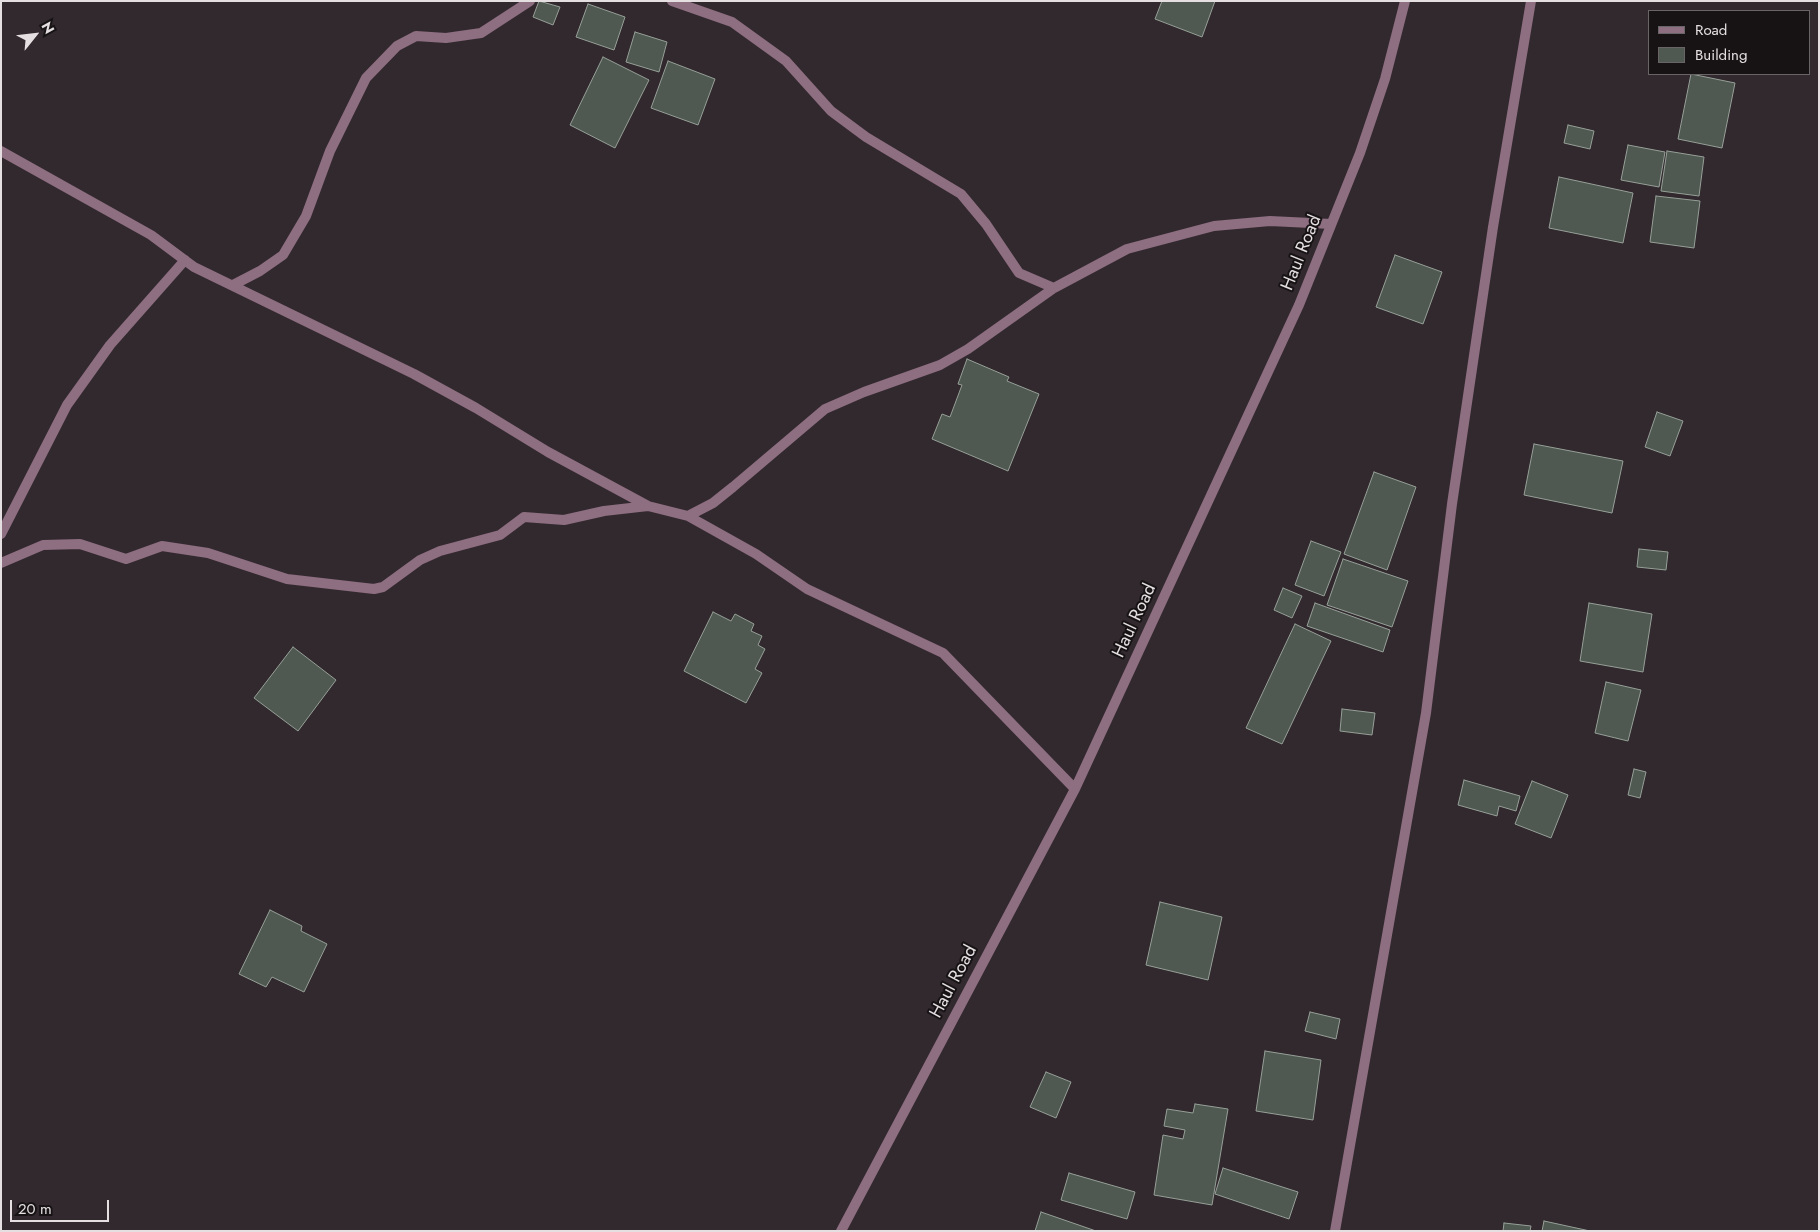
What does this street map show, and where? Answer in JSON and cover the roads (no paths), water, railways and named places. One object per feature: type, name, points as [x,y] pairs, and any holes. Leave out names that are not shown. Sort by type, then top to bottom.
[{"type":"street","points":[[233,285],[260,271],[282,255],[306,216],[330,151],[366,78],[396,46],[416,36],[446,38],[481,33],[530,1]]},
{"type":"street","points":[[672,1],[732,22],[786,61],[831,111],[866,137],[961,194],[986,224],[1019,273],[1054,288]]},
{"type":"street","name":"Haul Road","points":[[841,1231],[1075,789],[1299,305],[1363,144],[1385,79],[1406,1]]},
{"type":"street","points":[[1335,1231],[1426,714],[1452,504],[1493,227],[1530,1]]},
{"type":"street","points":[[1,151],[152,235],[185,260],[414,374],[476,408],[548,452],[648,506],[688,516],[756,554],[807,589],[943,653],[1075,789]]},
{"type":"street","points":[[688,516],[713,503],[825,409],[864,392],[940,365],[968,349],[1054,288],[1127,249],[1214,226],[1270,221],[1331,224]]},
{"type":"street","points":[[1,534],[67,405],[110,345],[185,260]]},
{"type":"street","points":[[1,563],[42,545],[80,544],[126,559],[162,546],[208,553],[287,579],[374,589],[383,587],[420,560],[440,551],[500,535],[524,517],[564,520],[604,511],[648,506]]}]
